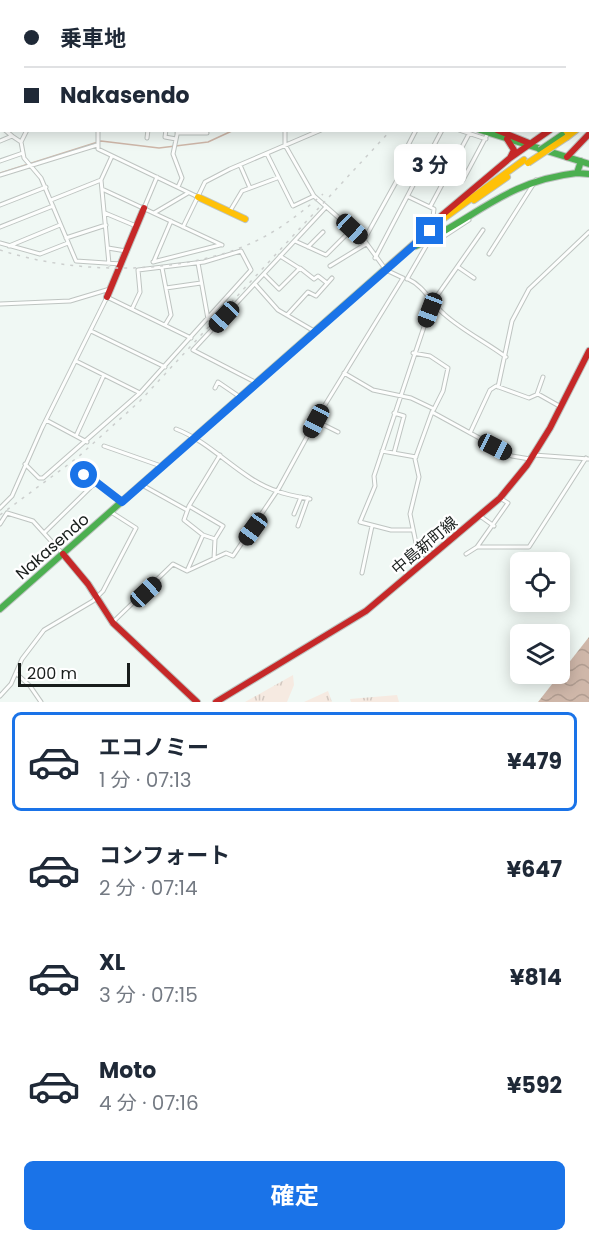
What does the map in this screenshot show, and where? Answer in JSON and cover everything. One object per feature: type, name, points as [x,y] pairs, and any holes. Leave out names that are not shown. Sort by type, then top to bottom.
[{"type":"main road","points":[[503,132],[524,139],[530,144]]},
{"type":"main road","points":[[410,249],[432,224],[510,158],[547,132]]},
{"type":"main road","points":[[488,134],[530,144],[589,164]]},
{"type":"main road","name":"Nakasendo","points":[[0,609],[458,207],[566,134]]},
{"type":"main road","points":[[567,157],[589,136]]},
{"type":"main road","points":[[507,139],[514,150],[510,158]]},
{"type":"main road","points":[[577,173],[580,161]]},
{"type":"main road","points":[[410,249],[429,241],[483,205],[528,181],[577,173],[589,174]]},
{"type":"main road","points":[[198,197],[245,219]]},
{"type":"main road","points":[[107,297],[144,208]]},
{"type":"main road","name":"中島新町線","points":[[216,702],[353,620],[500,498],[532,456],[563,408],[588,354]]},
{"type":"main road","points":[[63,554],[113,623],[197,702]]},
{"type":"street","points":[[7,132],[21,142]]},
{"type":"street","points":[[26,132],[21,142],[23,153],[46,187],[77,262],[121,264]]},
{"type":"street","points":[[98,132],[98,149],[198,197]]},
{"type":"street","points":[[147,138],[148,132]]},
{"type":"street","points":[[166,132],[165,137],[176,138]]},
{"type":"street","points":[[178,187],[182,178],[173,154],[177,132],[207,133]]},
{"type":"street","points":[[285,132],[285,145],[314,196],[365,242],[386,270],[419,284],[432,303],[464,329],[506,357]]},
{"type":"street","points":[[183,226],[205,182],[316,132]]},
{"type":"street","points":[[330,266],[365,242],[401,173],[402,157],[415,132]]},
{"type":"street","points":[[375,258],[441,132]]},
{"type":"street","points":[[448,173],[463,180],[488,134],[464,132]]},
{"type":"street","points":[[430,207],[469,134]]},
{"type":"street","points":[[0,141],[12,136]]},
{"type":"street","points":[[580,145],[589,136]]},
{"type":"street","points":[[0,169],[1,175],[97,145]]},
{"type":"street","points":[[0,161],[23,153]]},
{"type":"street","points":[[267,154],[293,206],[314,196]]},
{"type":"street","points":[[109,264],[101,180],[112,156]]},
{"type":"street","points":[[240,165],[250,188]]},
{"type":"street","points":[[144,208],[157,177]]},
{"type":"street","points":[[230,212],[238,194],[277,178]]},
{"type":"street","points":[[489,254],[537,178]]},
{"type":"street","points":[[51,200],[101,180]]},
{"type":"street","points":[[0,205],[46,187]]},
{"type":"street","points":[[102,189],[183,226],[222,245],[153,262],[171,221]]},
{"type":"street","points":[[154,213],[189,193]]},
{"type":"street","points":[[408,196],[435,212],[432,224]]},
{"type":"street","points":[[0,227],[53,206]]},
{"type":"street","points":[[258,383],[193,350],[326,207]]},
{"type":"street","points":[[104,213],[136,226]]},
{"type":"street","points":[[7,246],[60,225]]},
{"type":"street","points":[[0,243],[40,254],[106,225]]},
{"type":"street","points":[[294,241],[326,255],[341,237],[352,229]]},
{"type":"street","points":[[413,530],[372,526],[360,522],[375,486],[374,476],[399,395],[432,303],[483,230]]},
{"type":"street","points":[[309,247],[323,231]]},
{"type":"street","points":[[498,387],[512,321],[530,289],[589,232]]},
{"type":"street","points":[[187,571],[225,553],[233,556],[277,491],[344,373],[429,241]]},
{"type":"street","points":[[108,248],[126,251]]},
{"type":"street","points":[[25,464],[37,477],[43,478],[87,442],[165,367],[251,270],[241,251],[198,263],[138,270],[140,292],[132,309]]},
{"type":"street","points":[[280,256],[314,279],[318,276],[327,283]]},
{"type":"street","points":[[198,263],[208,319]]},
{"type":"street","points":[[458,267],[474,278]]},
{"type":"street","points":[[162,268],[171,315],[165,325]]},
{"type":"street","points":[[264,274],[281,289],[300,268]]},
{"type":"street","points":[[286,315],[308,292],[316,296],[332,278]]},
{"type":"street","points":[[166,288],[201,283]]},
{"type":"street","points":[[255,284],[273,306],[316,332]]},
{"type":"street","points":[[0,304],[70,302],[111,288]]},
{"type":"street","points":[[63,554],[28,518],[8,513],[1,507],[12,496],[46,420],[107,297],[191,338]]},
{"type":"street","points":[[91,330],[165,367]]},
{"type":"street","points":[[413,353],[430,356],[448,368],[443,391],[433,410],[416,457],[419,477],[410,514],[424,562]]},
{"type":"street","points":[[76,361],[140,393]]},
{"type":"street","points":[[344,373],[373,390],[399,395],[433,410],[512,456],[587,459]]},
{"type":"street","points":[[76,436],[104,375]]},
{"type":"street","points":[[470,433],[490,390],[498,387],[529,398],[537,394],[543,377]]},
{"type":"street","points":[[215,388],[218,382],[234,390],[242,398]]},
{"type":"street","points":[[537,394],[563,408]]},
{"type":"street","points":[[394,413],[404,416],[394,453]]},
{"type":"street","points":[[46,420],[87,442]]},
{"type":"street","points":[[316,421],[338,432]]},
{"type":"street","points":[[176,429],[196,437],[277,491],[309,499],[298,526]]},
{"type":"street","points":[[104,446],[163,467]]},
{"type":"street","points":[[382,451],[416,457]]},
{"type":"street","points":[[214,539],[203,535],[184,522],[188,508],[220,455]]},
{"type":"street","points":[[466,554],[477,547],[529,547],[587,459]]},
{"type":"street","points":[[76,466],[94,483],[122,502]]},
{"type":"street","points":[[44,533],[94,483],[94,470]]},
{"type":"street","points":[[142,485],[223,526],[214,539],[214,559]]},
{"type":"street","points":[[294,514],[301,497]]},
{"type":"street","points":[[477,547],[480,540],[494,526],[508,503],[500,498]]},
{"type":"street","points":[[0,696],[44,630],[96,598],[103,591],[136,528],[111,512]]},
{"type":"street","points":[[0,524],[8,513]]},
{"type":"street","points":[[480,516],[494,526]]},
{"type":"street","points":[[362,573],[372,526]]},
{"type":"street","points":[[187,571],[203,535]]},
{"type":"street","points":[[113,623],[173,564],[187,571]]},
{"type":"street","points":[[16,674],[30,686],[41,702]]},
{"type":"green space","points":[[293,675],[294,685],[287,702],[245,702]]},
{"type":"green space","points":[[328,691],[332,702],[304,702]]},
{"type":"green space","points":[[397,695],[399,702],[351,702],[350,699]]},
{"type":"water","points":[[589,637],[589,702],[538,702],[552,684],[570,684],[570,661]]},
{"type":"waterway","points":[[0,173],[101,141],[159,148],[208,142],[230,132]]},
{"type":"railway","points":[[0,515],[77,458],[140,401],[389,132]]},
{"type":"railway","points":[[0,250],[62,264],[95,267],[163,266],[196,261],[256,241],[291,220],[323,194]]},
{"type":"traffic: fast","points":[[486,132],[589,164]]},
{"type":"traffic: fast","points":[[540,150],[562,135]]},
{"type":"traffic: fast","points":[[416,246],[511,192],[552,177],[577,173],[581,161]]},
{"type":"traffic: fast","points":[[577,173],[589,174]]},
{"type":"traffic: fast","points":[[0,609],[383,271]]},
{"type":"traffic: slow","points":[[562,135],[566,132]]},
{"type":"traffic: slow","points":[[567,137],[573,132]]},
{"type":"traffic: slow","points":[[528,163],[567,137]]},
{"type":"traffic: slow","points":[[383,271],[440,221],[524,160]]},
{"type":"traffic: slow","points":[[474,200],[507,177]]},
{"type":"traffic: slow","points":[[198,197],[245,219]]},
{"type":"traffic: jam","points":[[502,132],[529,143]]},
{"type":"traffic: jam","points":[[441,216],[510,158],[547,132]]},
{"type":"traffic: jam","points":[[567,157],[589,134]]},
{"type":"traffic: jam","points":[[507,139],[514,150],[510,158]]},
{"type":"traffic: jam","points":[[107,297],[144,208]]},
{"type":"traffic: jam","points":[[216,702],[366,611],[500,498],[527,465],[550,428],[589,351]]},
{"type":"traffic: jam","points":[[63,554],[88,584],[113,623],[197,702]]},
{"type":"route","points":[[84,475],[92,484],[96,482],[103,490],[122,502],[430,231]]}]
